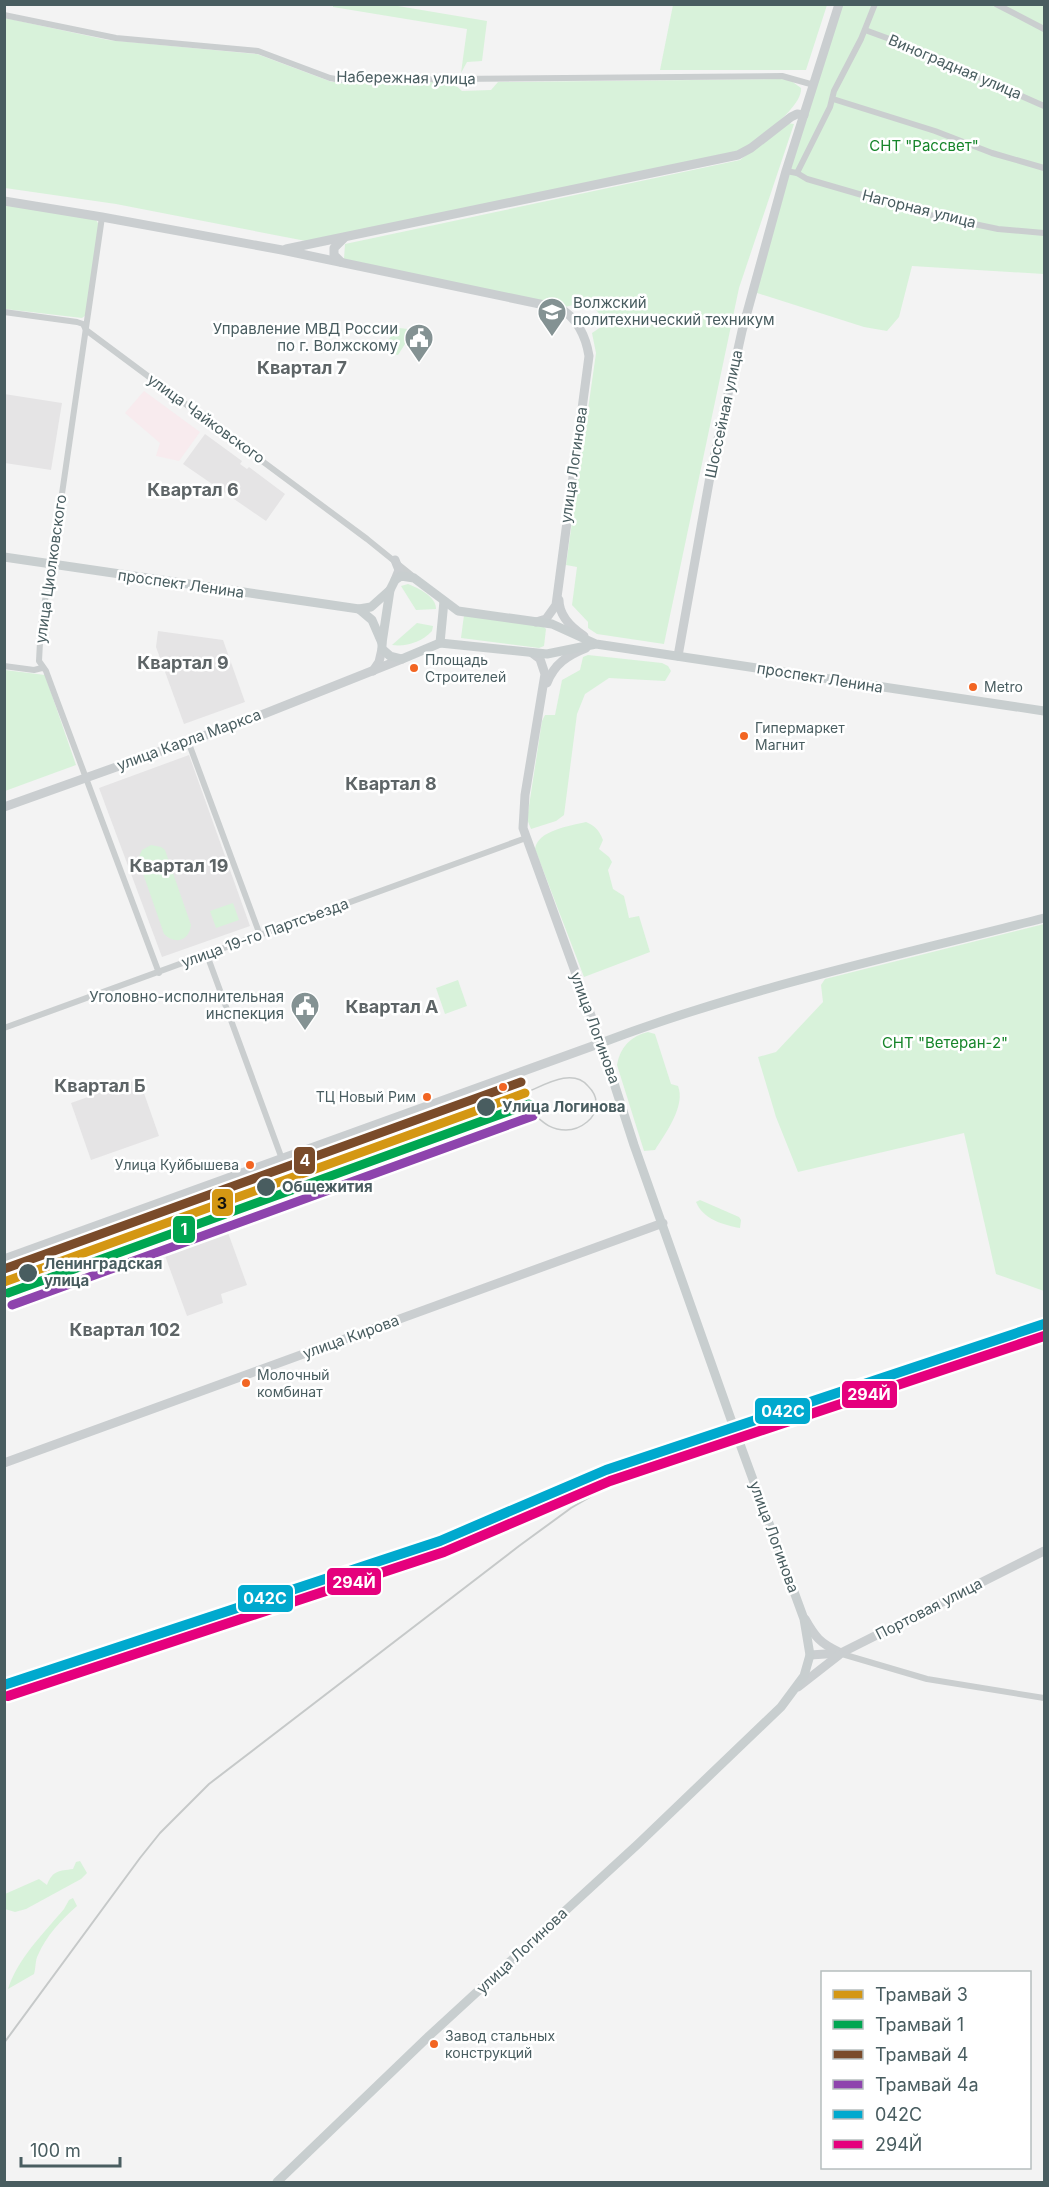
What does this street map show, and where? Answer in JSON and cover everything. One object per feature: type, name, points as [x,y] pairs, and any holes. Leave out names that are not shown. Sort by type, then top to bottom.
[{"type":"main road","name":"проспект Ленина","points":[[4,557],[359,609]]},
{"type":"main road","points":[[359,609],[372,620],[382,642],[390,656],[402,659],[440,643],[444,601],[414,578],[402,576],[395,580],[390,590],[382,642]]},
{"type":"main road","points":[[359,609],[371,607],[390,590]]},
{"type":"main road","name":"проспект Ленина","points":[[444,601],[458,611],[552,624],[572,631],[596,644]]},
{"type":"main road","name":"проспект Ленина","points":[[440,643],[547,654],[596,644],[1044,711]]},
{"type":"main road","points":[[602,1043],[649,1025],[807,978],[1044,918]]},
{"type":"main road","name":"улица Логинова","points":[[277,2182],[437,2028],[781,1707],[804,1676],[810,1655],[804,1619],[630,1133],[602,1043]]},
{"type":"street","name":"Шоссейная улица","points":[[678,656],[711,471],[753,288],[786,171],[839,4]]},
{"type":"street","points":[[797,173],[833,99],[838,82],[866,30],[875,4]]},
{"type":"street","points":[[996,4],[1044,29]]},
{"type":"street","name":"Набережная улица","points":[[4,15],[116,38],[258,51],[341,80],[782,76],[814,85]]},
{"type":"street","name":"Виноградная улица","points":[[866,30],[915,48],[1044,106]]},
{"type":"street","points":[[833,99],[924,127],[992,153],[1044,168]]},
{"type":"street","points":[[282,250],[738,155],[751,148],[791,117],[797,114],[804,115]]},
{"type":"street","name":"Нагорная улица","points":[[786,171],[931,215],[998,229],[1044,233]]},
{"type":"street","points":[[4,201],[102,216],[341,263]]},
{"type":"street","name":"улица Циолковского","points":[[102,216],[52,564],[41,623],[39,661],[46,671],[159,973]]},
{"type":"street","points":[[341,263],[334,255],[334,248],[344,238]]},
{"type":"street","name":"улица Логинова","points":[[341,263],[559,308],[568,313],[579,327],[587,343],[589,357],[556,605],[546,620],[536,622]]},
{"type":"street","name":"улица Чайковского","points":[[4,312],[83,324],[86,330],[395,560],[414,578]]},
{"type":"street","points":[[395,560],[399,570],[395,580]]},
{"type":"street","points":[[540,706],[547,682],[555,668],[571,655],[596,644],[573,627],[563,614],[559,606],[561,586],[559,576]]},
{"type":"street","points":[[373,671],[379,662],[382,642]]},
{"type":"street","points":[[532,653],[540,659],[545,674],[540,706]]},
{"type":"street","name":"улица Карла Маркса","points":[[4,807],[327,690],[402,659]]},
{"type":"street","points":[[4,666],[34,670],[42,668]]},
{"type":"street","name":"улица Логинова","points":[[540,706],[525,795],[523,818],[526,838],[602,1043]]},
{"type":"street","points":[[189,741],[260,935]]},
{"type":"street","name":"улица 19-го Партсъезда","points":[[4,1028],[526,838]]},
{"type":"street","points":[[207,955],[282,1159]]},
{"type":"street","points":[[4,1259],[602,1043]]},
{"type":"street","name":"улица Кирова","points":[[4,1463],[663,1223]]},
{"type":"street","name":"Портовая улица","points":[[810,1655],[841,1653],[1044,1551]]},
{"type":"street","points":[[804,1619],[815,1637],[826,1646],[841,1653],[927,1679],[1044,1698]]},
{"type":"street","points":[[795,1690],[841,1653]]},
{"type":"shaded area","points":[[144,391],[200,432],[179,461],[156,456],[160,443],[125,413]]},
{"type":"shaded area","points":[[4,394],[62,403],[51,470],[5,463]]},
{"type":"shaded area","points":[[205,434],[242,461],[240,464],[247,469],[249,467],[285,494],[266,521],[183,464]]},
{"type":"shaded area","points":[[158,631],[223,640],[245,702],[184,724],[156,647]]},
{"type":"shaded area","points":[[189,755],[250,926],[162,957],[99,788]]},
{"type":"shaded area","points":[[139,1079],[159,1136],[91,1160],[71,1103]]},
{"type":"shaded area","points":[[227,1230],[247,1285],[221,1294],[223,1303],[187,1316],[164,1253]]},
{"type":"green space","points":[[673,4],[827,5],[806,70],[660,70]]},
{"type":"green space","points":[[333,5],[392,5],[487,21],[482,61],[467,62],[461,73],[467,29],[333,7]]},
{"type":"green space","name":"СНТ \"Рассвет\"","points":[[840,5],[1044,5],[1044,274],[912,266],[899,317],[887,331],[864,327],[754,292]]},
{"type":"green space","points":[[5,18],[108,40],[257,54],[332,82],[452,82],[462,91],[491,90],[498,82],[780,79],[790,80],[801,88],[800,96],[787,113],[768,131],[742,150],[311,242],[116,204],[5,188]]},
{"type":"green space","points":[[787,123],[794,124],[739,288],[664,644],[597,634],[588,628],[588,622],[572,605],[577,567],[566,565],[596,353],[592,333],[601,327],[603,323],[601,316],[588,306],[565,307],[344,259],[345,244],[740,160]]},
{"type":"green space","points":[[5,204],[95,218],[99,225],[86,315],[82,318],[5,309]]},
{"type":"green space","points":[[399,328],[408,329],[405,344],[398,355],[385,352],[387,341]]},
{"type":"green space","points":[[408,584],[430,596],[436,609],[416,610],[401,586]]},
{"type":"green space","points":[[464,615],[544,627],[546,629],[544,646],[539,648],[461,638]]},
{"type":"green space","points":[[417,623],[433,626],[432,631],[414,643],[392,645]]},
{"type":"green space","points":[[588,655],[662,663],[671,671],[665,681],[609,678],[585,694],[577,714],[564,815],[556,821],[531,829],[527,819],[542,721],[545,715],[555,715],[562,680],[580,670],[583,657]]},
{"type":"green space","points":[[5,670],[45,675],[76,765],[5,791]]},
{"type":"green space","points":[[586,822],[596,829],[603,840],[599,849],[612,862],[608,870],[613,889],[624,896],[629,918],[639,916],[650,952],[584,977],[535,849],[537,843],[548,833]]},
{"type":"green space","points":[[151,845],[165,850],[191,925],[187,935],[181,940],[164,934],[138,859],[142,850]]},
{"type":"green space","points":[[233,903],[239,920],[216,928],[210,911]]},
{"type":"green space","name":"СНТ \"Ветеран-2\"","points":[[1044,924],[1044,1291],[996,1274],[964,1133],[798,1172],[776,1117],[758,1057],[776,1052],[823,1002],[821,985],[825,979]]},
{"type":"green space","points":[[458,980],[467,1006],[445,1014],[436,988]]},
{"type":"green space","points":[[648,1032],[655,1034],[671,1084],[678,1086],[680,1094],[677,1111],[664,1136],[655,1150],[644,1151],[617,1065],[627,1043],[636,1036]]},
{"type":"green space","points":[[700,1200],[739,1217],[740,1228],[720,1223],[703,1213],[696,1202]]},
{"type":"green space","points":[[175,1644],[5,1700],[5,1690],[132,1650]]},
{"type":"green space","points":[[80,1861],[87,1873],[81,1879],[26,1909],[15,1912],[5,1909],[5,1894],[39,1879],[47,1885],[54,1874],[73,1869],[76,1862]]},
{"type":"green space","points":[[73,1898],[77,1906],[45,1941],[37,1957],[34,1974],[8,1989],[25,1957],[69,1900]]},
{"type":"tram line","points":[[487,1110],[507,1104],[519,1105],[531,1111],[545,1124],[566,1130],[585,1124],[593,1116],[596,1108],[591,1089],[574,1078],[557,1080],[525,1093]]},
{"type":"tram line","name":"4","points":[[4,1269],[521,1082]]},
{"type":"tram line","name":"3","points":[[4,1282],[525,1093]]},
{"type":"tram line","name":"1","points":[[8,1293],[529,1104]]},
{"type":"tram line","name":"4а","points":[[12,1305],[533,1116]]},
{"type":"railway","points":[[753,1426],[1004,1342],[1044,1332]]},
{"type":"railway","points":[[4,2043],[140,1858],[160,1833],[209,1784],[519,1546],[571,1508],[607,1487]]},
{"type":"transit line","name":"042С","points":[[4,1685],[440,1541],[606,1470],[1044,1324]]},
{"type":"transit line","name":"294Й","points":[[8,1696],[444,1552],[610,1481],[1044,1336]]},
{"type":"place","name":"Волжский политехнический техникум","points":[[552,338]]},
{"type":"place","name":"Управление МВД России по г. Волжскому","points":[[419,364]]},
{"type":"place","name":"Площадь Строителей","points":[[414,668]]},
{"type":"place","name":"Metro","points":[[973,687]]},
{"type":"place","name":"Гипермаркет Магнит","points":[[744,736]]},
{"type":"place","name":"Уголовно-исполнительная инспекция","points":[[305,1032]]},
{"type":"place","name":"ТЦ Новый Рим","points":[[427,1097]]},
{"type":"place","name":"Улица Логинова","points":[[486,1107]]},
{"type":"place","name":"Улица Куйбышева","points":[[250,1165]]},
{"type":"place","name":"Общежития","points":[[266,1187]]},
{"type":"place","name":"Ленинградская улица","points":[[28,1273]]},
{"type":"place","name":"Молочный комбинат","points":[[246,1383]]},
{"type":"place","name":"Завод стальных конструкций","points":[[434,2044]]},
{"type":"district","name":"Квартал 7","points":[[302,368]]},
{"type":"district","name":"Квартал 6","points":[[193,490]]},
{"type":"district","name":"Квартал 9","points":[[183,663]]},
{"type":"district","name":"Квартал 8","points":[[391,784]]},
{"type":"district","name":"Квартал 19","points":[[179,866]]},
{"type":"district","name":"Квартал А","points":[[392,1007]]},
{"type":"district","name":"Квартал Б","points":[[100,1086]]},
{"type":"district","name":"Квартал 102","points":[[125,1330]]}]
